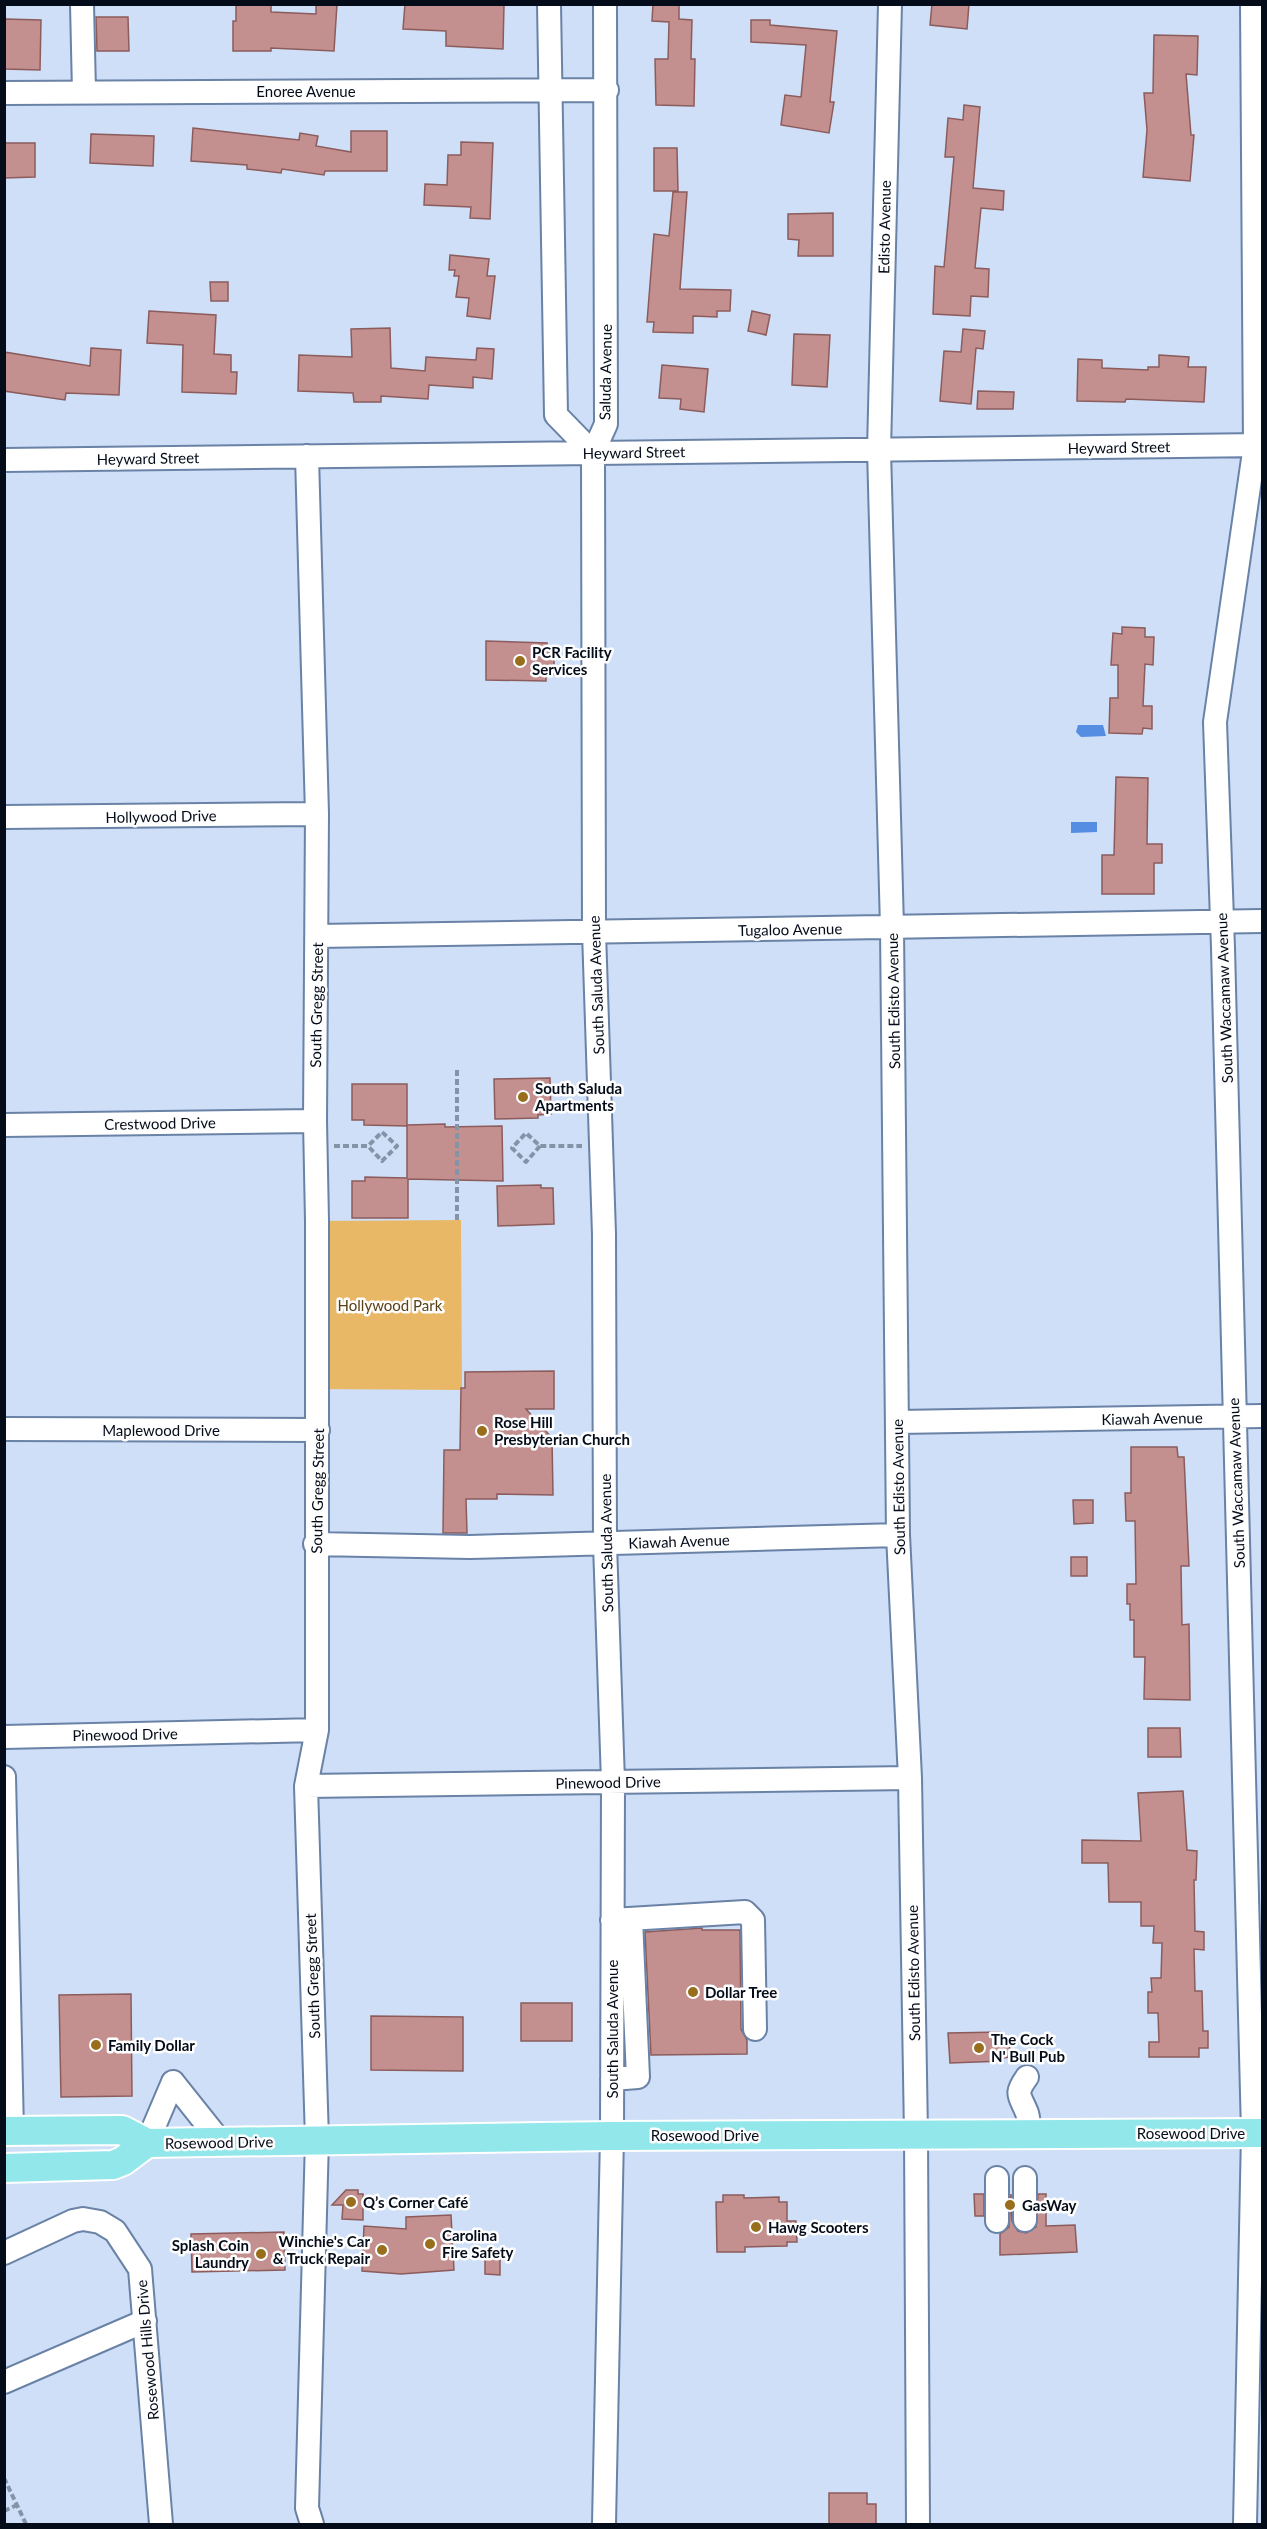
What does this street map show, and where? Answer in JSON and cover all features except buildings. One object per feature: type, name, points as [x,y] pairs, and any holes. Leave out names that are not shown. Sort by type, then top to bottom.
[{"type":"main road","name":"Rosewood Drive","points":[[8,2131],[122,2130],[147,2143],[317,2139],[916,2134],[1028,2124],[1258,2133]]},
{"type":"main road","name":"Rosewood Drive","points":[[4,2168],[113,2165],[123,2161],[147,2143]]},
{"type":"street","points":[[82,4],[84,92]]},
{"type":"street","points":[[549,4],[556,415],[593,453]]},
{"type":"street","name":"Saluda Avenue","points":[[593,453],[606,424],[605,4]]},
{"type":"street","name":"Edisto Avenue","points":[[879,450],[890,4]]},
{"type":"street","name":"South Waccamaw Avenue","points":[[1245,2524],[1258,2133],[1256,2008],[1244,1774],[1223,922],[1215,722],[1259,445],[1252,4]]},
{"type":"street","name":"Enoree Avenue","points":[[4,93],[607,90]]},
{"type":"street","name":"Heyward Street","points":[[4,460],[1259,445]]},
{"type":"street","name":"South Edisto Avenue","points":[[879,450],[892,927],[898,1535],[910,1778],[916,2134],[918,2524]]},
{"type":"street","name":"South Saluda Avenue","points":[[593,453],[594,932],[604,1234],[605,1544],[613,1782],[623,1973],[612,2032],[604,2524]]},
{"type":"street","name":"South Gregg Street","points":[[307,456],[317,814],[315,1121],[318,1430],[315,1544],[317,1730],[306,1786],[317,2139],[307,2508],[312,2524]]},
{"type":"street","name":"Hollywood Drive","points":[[4,817],[317,814]]},
{"type":"street","name":"Tugaloo Avenue","points":[[317,936],[1263,921]]},
{"type":"street","name":"Crestwood Drive","points":[[4,1125],[315,1121]]},
{"type":"street","name":"Kiawah Avenue","points":[[897,1422],[1263,1416]]},
{"type":"street","name":"Maplewood Drive","points":[[4,1430],[318,1430]]},
{"type":"street","name":"Kiawah Avenue","points":[[315,1544],[470,1547],[898,1535]]},
{"type":"street","name":"Pinewood Drive","points":[[4,1737],[317,1730]]},
{"type":"street","points":[[1244,1774],[1263,1791]]},
{"type":"street","points":[[4,1777],[8,2131]]},
{"type":"street","name":"Pinewood Drive","points":[[306,1786],[910,1778]]},
{"type":"street","points":[[622,1920],[745,1912],[753,1920],[754,2029]]},
{"type":"street","points":[[612,2079],[638,2077],[637,2032],[623,1973]]},
{"type":"street","points":[[612,2032],[637,2032]]},
{"type":"street","points":[[1027,2069],[1035,2088],[1035,2101],[1028,2124]]},
{"type":"street","points":[[147,2143],[173,2082],[220,2142]]},
{"type":"street","points":[[997,2178],[997,2221]]},
{"type":"street","points":[[1024,2178],[1025,2220]]},
{"type":"street","name":"Rosewood Hills Drive","points":[[4,2253],[83,2219],[100,2222],[115,2231],[140,2270],[161,2524]]},
{"type":"street","points":[[4,2382],[145,2321]]},
{"type":"path","points":[[457,1067],[457,1220]]},
{"type":"path","points":[[315,1146],[368,1146],[382,1132],[397,1146],[382,1161],[368,1146]]},
{"type":"path","points":[[540,1146],[526,1162],[512,1148],[525,1133],[540,1146],[586,1146]]},
{"type":"path","points":[[4,2478],[26,2524]]},
{"type":"path","points":[[4,2511],[17,2505]]},
{"type":"green space","name":"Hollywood Park","points":[[461,1220],[462,1390],[317,1389],[317,1221]]},
{"type":"water","points":[[1078,725],[1103,725],[1106,736],[1081,737],[1076,732]]},
{"type":"water","points":[[1071,822],[1097,822],[1097,832],[1071,833]]},
{"type":"place","name":"PCR Facility Services","points":[[520,661]]},
{"type":"place","name":"South Saluda Apartments","points":[[523,1097]]},
{"type":"place","name":"Rose Hill Presbyterian Church","points":[[482,1431]]},
{"type":"place","name":"Dollar Tree","points":[[693,1992]]},
{"type":"place","name":"Family Dollar","points":[[96,2045]]},
{"type":"place","name":"The Cock N' Bull Pub","points":[[979,2048]]},
{"type":"place","name":"Q’s Corner Café","points":[[351,2202]]},
{"type":"place","name":"GasWay","points":[[1010,2205]]},
{"type":"place","name":"Hawg Scooters","points":[[756,2227]]},
{"type":"place","name":"Carolina Fire Safety","points":[[430,2244]]},
{"type":"place","name":"Winchie's Car & Truck Repair","points":[[382,2250]]},
{"type":"place","name":"Splash Coin Laundry","points":[[261,2254]]}]
